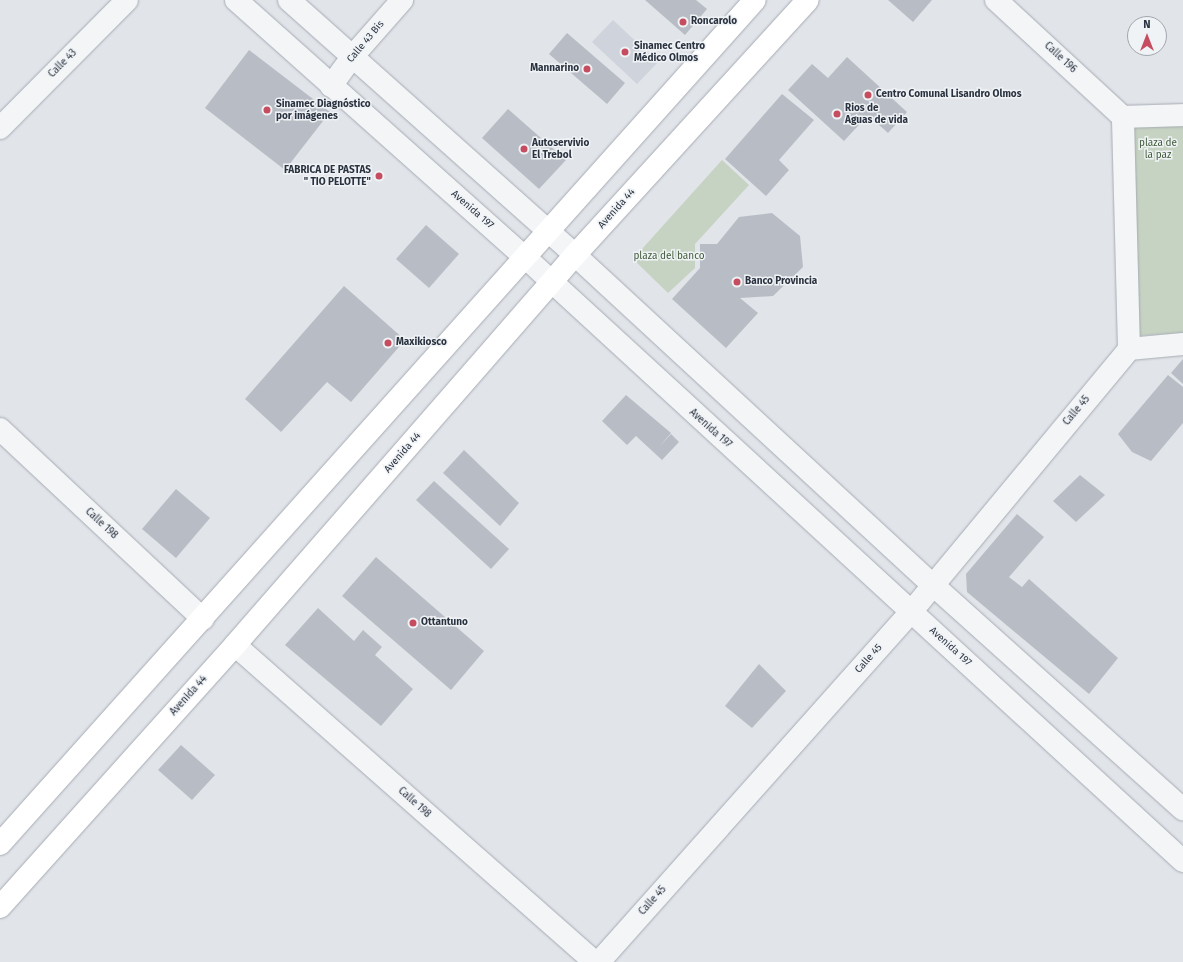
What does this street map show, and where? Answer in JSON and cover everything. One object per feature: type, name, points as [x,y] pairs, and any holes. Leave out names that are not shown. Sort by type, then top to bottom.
[{"type":"highway","points":[[0,844],[526,258],[755,0]]},
{"type":"highway","name":"Avenida 44","points":[[0,907],[235,645],[575,255],[808,0]]},
{"type":"street","name":"Calle 43","points":[[0,128],[127,0]]},
{"type":"street","name":"Avenida 197","points":[[236,0],[526,258],[551,284],[1183,861]]},
{"type":"street","points":[[289,0],[575,255],[933,585],[1183,809]]},
{"type":"street","name":"Calle 43 Bis","points":[[331,86],[352,57],[402,0]]},
{"type":"street","name":"Calle 196","points":[[996,0],[1123,117]]},
{"type":"street","points":[[1183,115],[1123,117],[1129,349],[1183,344]]},
{"type":"street","name":"Calle 45","points":[[599,962],[911,612],[1129,349]]},
{"type":"street","name":"Calle 198","points":[[0,429],[203,619]]},
{"type":"street","name":"Calle 198","points":[[235,645],[594,962]]},
{"type":"shaded area","name":"Sinamec Centro Médico Olmos","points":[[613,20],[658,62],[637,84],[592,42]]},
{"type":"green space","name":"plaza de la paz","points":[[1183,122],[1183,333],[1137,336],[1132,123]]},
{"type":"green space","name":"plaza del banco","points":[[722,160],[749,185],[695,244],[695,268],[668,293],[633,259]]},
{"type":"building","name":"Roncarolo","points":[[645,0],[696,0],[707,9],[685,35]]},
{"type":"building","points":[[888,0],[932,0],[913,22]]},
{"type":"building","name":"Mannarino","points":[[567,33],[625,83],[607,104],[549,54]]},
{"type":"building","name":"Sinamec Diagnóstico por imágenes","points":[[249,50],[330,112],[285,170],[205,108]]},
{"type":"building","points":[[847,57],[907,112],[888,133],[868,115],[844,141],[788,90],[812,64],[828,78]]},
{"type":"building","points":[[782,94],[814,120],[779,160],[789,170],[766,196],[725,159]]},
{"type":"building","name":"Autoservivio El Trebol","points":[[508,109],[566,160],[539,189],[482,138]]},
{"type":"building","name":"Banco Provincia","points":[[772,213],[800,236],[803,267],[773,296],[740,298],[758,313],[726,348],[672,299],[700,268],[700,244],[717,244],[739,217]]},
{"type":"building","points":[[426,225],[459,254],[429,288],[396,259]]},
{"type":"building","points":[[344,286],[405,340],[351,402],[327,382],[281,432],[245,399]]},
{"type":"building","points":[[1183,359],[1183,384],[1171,373]]},
{"type":"building","points":[[1168,375],[1183,387],[1183,423],[1151,461],[1132,452],[1118,434]]},
{"type":"building","points":[[626,395],[671,433],[659,447],[671,434],[679,442],[662,460],[636,436],[627,445],[602,421]]},
{"type":"building","points":[[464,450],[519,503],[500,526],[443,473]]},
{"type":"building","points":[[1080,475],[1105,495],[1076,522],[1053,501]]},
{"type":"building","points":[[434,481],[509,549],[491,569],[416,500]]},
{"type":"building","points":[[176,489],[210,518],[176,558],[142,529]]},
{"type":"building","points":[[1017,514],[1044,537],[1009,577],[1022,587],[1029,579],[1118,658],[1089,694],[967,592],[966,574]]},
{"type":"building","name":"Ottantuno","points":[[376,557],[484,651],[451,690],[342,596]]},
{"type":"building","points":[[318,608],[354,641],[363,630],[382,647],[375,655],[413,689],[381,726],[285,645]]},
{"type":"building","points":[[759,664],[786,691],[752,728],[725,706]]},
{"type":"building","points":[[181,745],[215,775],[192,800],[158,770]]},
{"type":"place","name":"Roncarolo","points":[[683,22]]},
{"type":"place","name":"Sinamec Centro Médico Olmos","points":[[625,52]]},
{"type":"place","name":"Mannarino","points":[[587,69]]},
{"type":"place","name":"Centro Comunal Lisandro Olmos","points":[[868,95]]},
{"type":"place","name":"Sinamec Diagnóstico por imágenes","points":[[267,110]]},
{"type":"place","name":"Rios de Aguas de vida","points":[[837,114]]},
{"type":"place","name":"Autoservivio El Trebol","points":[[524,149]]},
{"type":"place","name":"FABRICA DE PASTAS \" TIO PELOTTE\"","points":[[379,176]]},
{"type":"place","name":"Banco Provincia","points":[[737,282]]},
{"type":"place","name":"Maxikiosco","points":[[388,343]]},
{"type":"place","name":"Ottantuno","points":[[413,623]]}]
